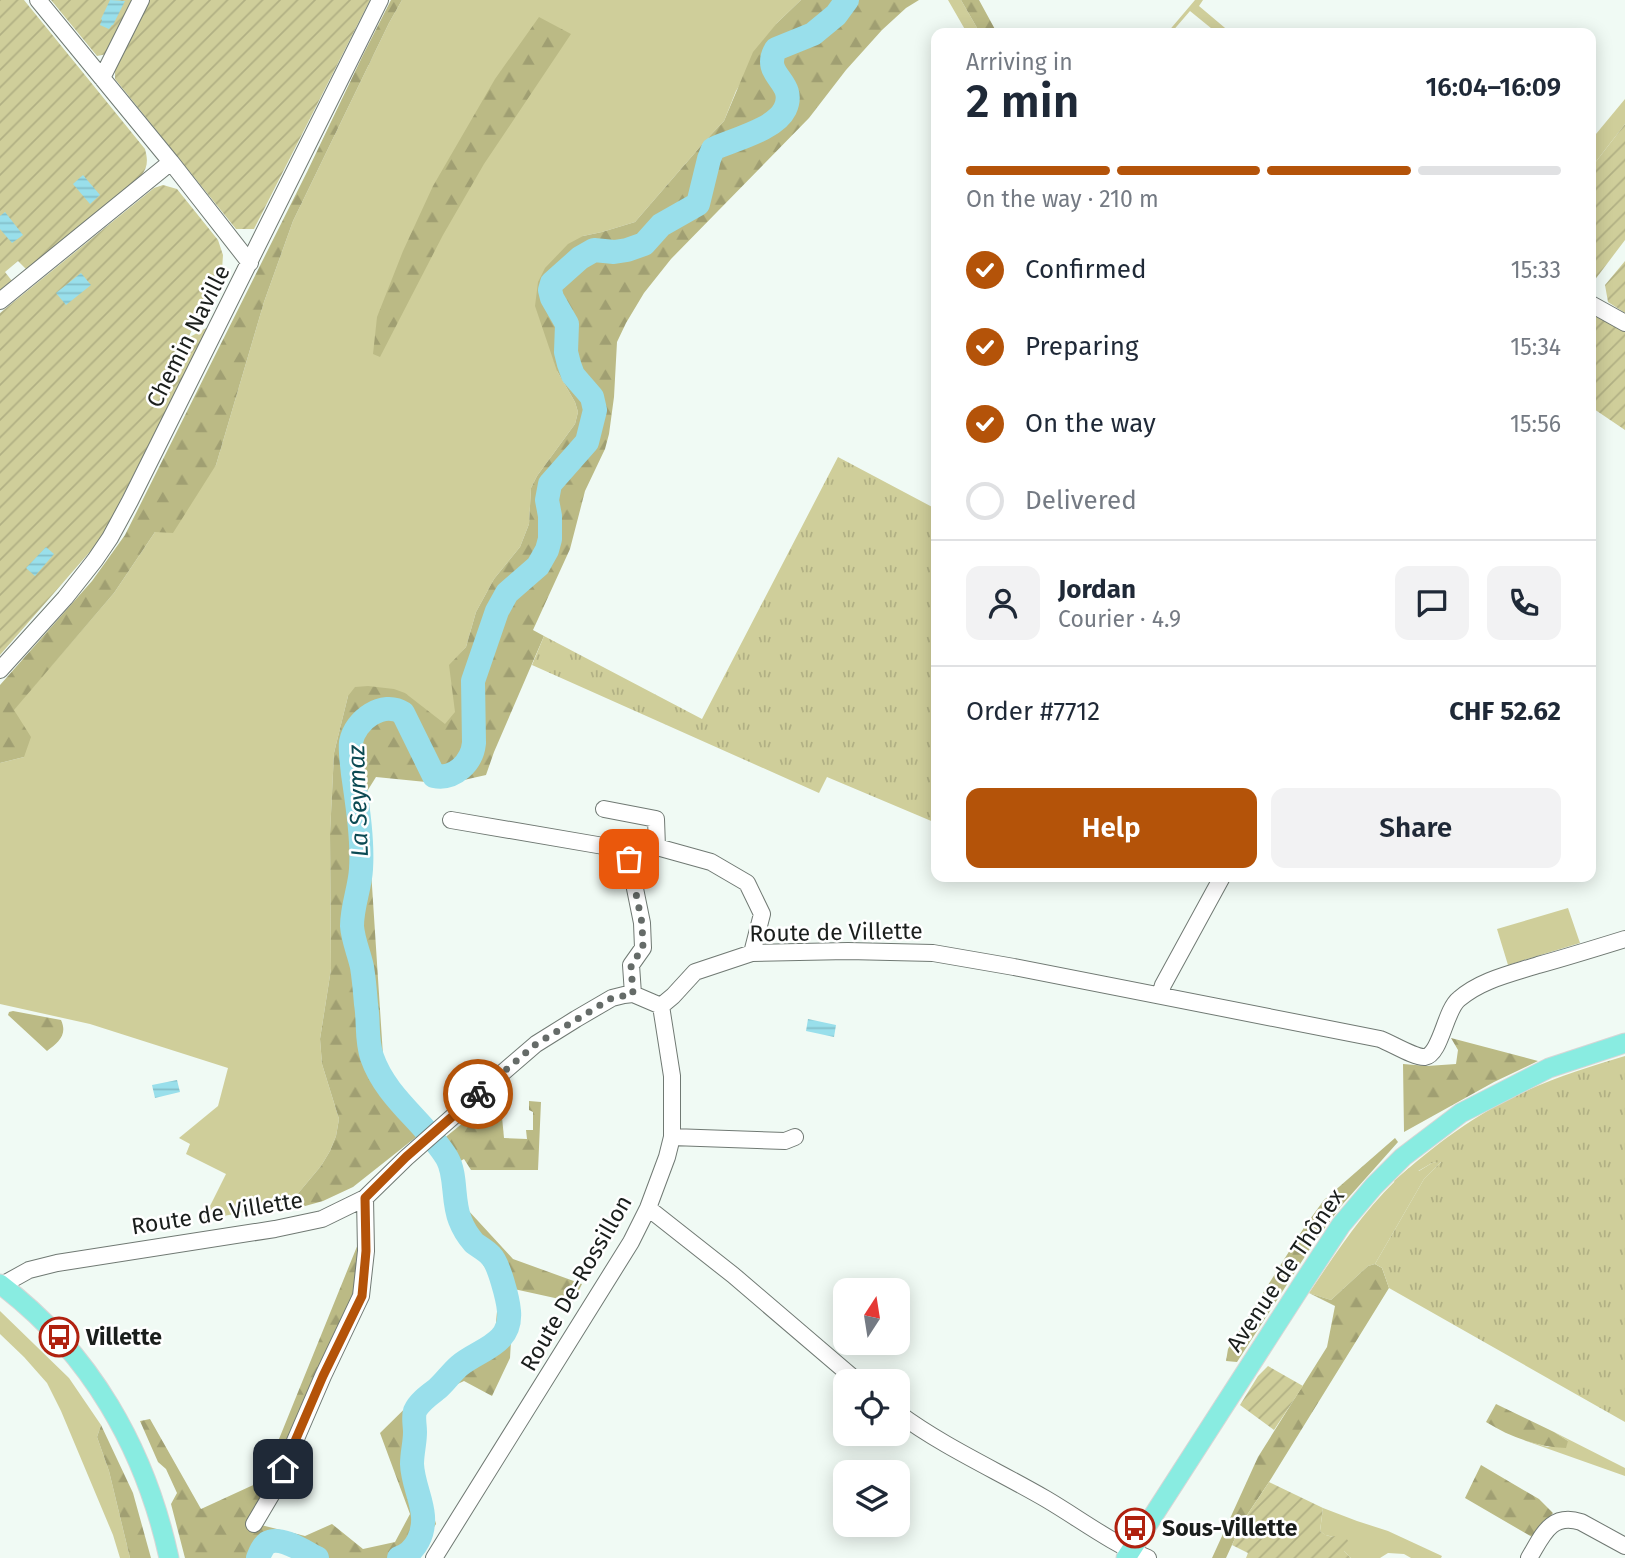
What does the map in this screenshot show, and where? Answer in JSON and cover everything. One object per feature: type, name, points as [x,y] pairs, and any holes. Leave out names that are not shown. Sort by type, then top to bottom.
[{"type":"main road","name":"Avenue de Thônex","points":[[1135,1556],[1319,1258],[1374,1186],[1403,1157],[1461,1113],[1549,1068],[1625,1044]]},
{"type":"main road","points":[[1,1284],[59,1337],[82,1364],[116,1415],[147,1483],[169,1558]]},
{"type":"street","points":[[38,0],[250,263]]},
{"type":"street","points":[[102,78],[141,0]]},
{"type":"street","name":"Chemin Naville","points":[[0,670],[79,581],[110,538],[380,0]]},
{"type":"street","points":[[0,301],[171,162]]},
{"type":"street","points":[[1596,307],[1625,323]]},
{"type":"street","points":[[604,809],[656,819],[657,846],[711,862],[747,883],[762,915],[752,953]]},
{"type":"street","points":[[451,820],[615,848],[623,852],[629,859],[642,923],[643,948],[631,965],[633,994],[661,1006]]},
{"type":"street","points":[[1160,995],[1219,882]]},
{"type":"street","name":"Route de Villette","points":[[661,1006],[695,972],[752,953],[933,953],[1380,1039],[1421,1057],[1430,1055],[1436,1048],[1450,1009],[1473,988],[1499,977],[1625,940]]},
{"type":"street","name":"Route de Villette","points":[[1,1284],[42,1266],[321,1219],[365,1198],[406,1157],[536,1044],[612,998],[633,994]]},
{"type":"street","name":"Route De-Rossillon","points":[[434,1558],[631,1242],[648,1208],[672,1138],[671,1076],[661,1006]]},
{"type":"street","points":[[672,1138],[785,1141],[795,1137]]},
{"type":"street","points":[[254,1524],[273,1492],[323,1376],[362,1296],[366,1251],[365,1198]]},
{"type":"street","points":[[648,1208],[733,1275],[843,1369]]},
{"type":"street","points":[[910,1421],[1045,1499],[1135,1556]]},
{"type":"street","points":[[1529,1558],[1545,1531],[1553,1524],[1563,1521],[1581,1522],[1625,1546]]},
{"type":"green space","points":[[0,0],[24,0],[145,149],[147,160],[141,176],[27,270],[18,261],[5,272],[12,281],[0,291]]},
{"type":"green space","points":[[51,0],[134,0],[107,54],[97,56]]},
{"type":"green space","points":[[149,0],[370,0],[254,229],[236,229],[115,79],[115,68]]},
{"type":"green space","points":[[391,0],[402,0],[293,221],[264,302],[216,465],[173,533],[155,532],[114,593],[14,710],[31,737],[24,757],[0,763],[0,685],[92,581],[125,535]]},
{"type":"green space","points":[[402,0],[801,0],[777,23],[736,91],[724,121],[635,222],[583,236],[557,371],[578,412],[575,424],[531,488],[529,524],[520,547],[494,579],[476,612],[466,647],[450,665],[464,730],[348,696],[334,753],[330,834],[331,969],[320,1039],[322,1064],[339,1119],[336,1136],[321,1166],[290,1203],[203,1220],[226,1174],[186,1154],[190,1144],[179,1138],[218,1106],[228,1068],[90,1024],[0,1004],[0,763],[24,757],[13,710],[114,593],[155,532],[216,465],[264,302],[293,221]]},
{"type":"green space","points":[[801,0],[919,0],[882,30],[846,70],[809,118],[671,259],[644,293],[626,323],[617,342],[614,397],[605,449],[585,491],[570,549],[533,630],[544,636],[486,775],[446,784],[376,777],[366,793],[384,1071],[379,1076],[404,1113],[425,1130],[353,1187],[323,1201],[291,1210],[290,1203],[330,1151],[339,1119],[322,1064],[320,1039],[331,969],[330,834],[334,753],[348,696],[355,687],[394,689],[405,693],[445,724],[455,712],[449,665],[466,647],[476,612],[494,579],[520,547],[529,524],[531,488],[575,424],[578,412],[557,371],[535,306],[538,282],[545,268],[568,244],[583,236],[635,222],[724,121],[753,52]]},
{"type":"green space","points":[[948,0],[961,0],[977,28],[964,28]]},
{"type":"green space","points":[[961,0],[979,0],[994,28],[977,28]]},
{"type":"green space","points":[[1195,0],[1203,0],[1199,6],[1225,28],[1211,28],[1190,11],[1175,28],[1171,28]]},
{"type":"green space","points":[[539,17],[571,34],[484,164],[443,235],[380,357],[373,354],[377,317],[433,186],[495,79]]},
{"type":"green space","points":[[1625,99],[1625,124],[1596,162],[1596,134]]},
{"type":"green space","points":[[1625,124],[1625,240],[1596,278],[1596,162]]},
{"type":"green space","points":[[163,185],[177,189],[218,240],[223,255],[222,270],[188,338],[208,327],[101,539],[0,655],[0,313],[154,188]]},
{"type":"green space","points":[[1625,261],[1625,313],[1608,302],[1605,285]]},
{"type":"green space","points":[[1596,312],[1625,330],[1625,430],[1596,410]]},
{"type":"green space","points":[[838,457],[931,506],[931,821],[827,777],[819,793],[532,665],[544,636],[702,719]]},
{"type":"green space","points":[[1568,908],[1580,943],[1508,965],[1497,929]]},
{"type":"green space","points":[[13,1011],[61,1020],[61,1038],[47,1051],[8,1015]]},
{"type":"green space","points":[[1451,1038],[1538,1061],[1404,1132],[1403,1064],[1456,1064],[1458,1050]]},
{"type":"green space","points":[[1625,1056],[1625,1422],[1389,1288],[1382,1268],[1375,1264],[1424,1179],[1441,1162],[1432,1163],[1396,1184],[1394,1181],[1409,1168],[1457,1130],[1492,1108],[1540,1085]]},
{"type":"green space","points":[[529,1101],[541,1102],[538,1170],[471,1170],[464,1159],[455,1164],[442,1140],[469,1118],[502,1117],[504,1138],[527,1139],[526,1130],[533,1130],[533,1112],[529,1110]]},
{"type":"green space","points":[[1395,1138],[1398,1142],[1341,1206],[1313,1244],[1237,1362],[1226,1361],[1228,1349],[1324,1200]]},
{"type":"green space","points":[[1442,1161],[1424,1179],[1375,1264],[1368,1266],[1331,1300],[1309,1293],[1355,1227],[1394,1182],[1409,1168],[1419,1171],[1432,1163]]},
{"type":"green space","points":[[467,1209],[513,1259],[582,1284],[573,1302],[514,1289],[510,1358],[492,1396],[464,1381],[445,1390],[426,1412],[420,1468],[436,1524],[414,1558],[305,1558],[298,1554],[270,1551],[267,1558],[185,1558],[171,1504],[177,1493],[166,1469],[158,1462],[140,1421],[150,1419],[201,1509],[262,1481],[358,1244],[355,1293],[272,1485],[249,1522],[305,1536],[332,1524],[363,1549],[395,1542],[410,1514],[380,1433],[437,1377],[493,1355],[499,1290],[454,1218]]},
{"type":"green space","points":[[1375,1264],[1382,1268],[1389,1288],[1243,1521],[1226,1558],[1212,1558],[1258,1457],[1327,1347],[1335,1306],[1309,1293],[1331,1300],[1368,1266]]},
{"type":"green space","points":[[0,1311],[69,1378],[101,1425],[97,1437],[109,1471],[130,1558],[120,1558],[113,1535],[47,1383],[0,1334]]},
{"type":"green space","points":[[1268,1366],[1303,1386],[1274,1430],[1240,1405],[1258,1376]]},
{"type":"green space","points":[[1496,1404],[1554,1432],[1568,1441],[1566,1448],[1524,1440],[1486,1422]]},
{"type":"green space","points":[[101,1425],[133,1493],[151,1558],[130,1558],[109,1471],[97,1437]]},
{"type":"green space","points":[[1554,1432],[1625,1468],[1625,1476],[1523,1440],[1548,1447],[1568,1441]]},
{"type":"green space","points":[[1481,1465],[1539,1499],[1553,1513],[1532,1537],[1465,1498]]},
{"type":"green space","points":[[1269,1482],[1323,1508],[1320,1531],[1329,1536],[1339,1535],[1346,1538],[1349,1542],[1344,1551],[1351,1558],[1246,1558],[1248,1553],[1232,1545],[1243,1521]]},
{"type":"green space","points":[[1323,1508],[1388,1531],[1442,1556],[1411,1558],[1404,1554],[1388,1553],[1380,1558],[1351,1558],[1334,1537],[1320,1531]]},
{"type":"water","points":[[110,0],[125,1],[109,29],[100,25]]},
{"type":"water","points":[[83,175],[100,195],[90,204],[73,184]]},
{"type":"water","points":[[5,212],[23,235],[12,243],[0,229],[0,216]]},
{"type":"water","points":[[81,273],[91,285],[66,305],[56,293]]},
{"type":"water","points":[[46,547],[54,554],[35,576],[26,568]]},
{"type":"water","points":[[808,1019],[836,1025],[834,1037],[806,1031]]},
{"type":"water","points":[[177,1080],[180,1092],[155,1098],[152,1085]]},
{"type":"waterway","name":"La Seymaz","points":[[399,1558],[416,1544],[422,1531],[423,1512],[412,1464],[415,1411],[459,1366],[500,1339],[509,1322],[509,1311],[503,1282],[494,1260],[474,1243],[460,1220],[447,1158],[387,1085],[378,1072],[370,1051],[363,972],[352,926],[361,858],[351,742],[358,726],[371,714],[387,709],[395,710],[403,713],[434,776],[455,773],[466,763],[474,743],[473,681],[497,611],[507,593],[538,566],[547,550],[550,539],[547,500],[550,484],[587,442],[595,410],[592,397],[573,375],[569,364],[566,352],[567,324],[552,298],[552,283],[580,258],[594,250],[614,252],[644,244],[661,225],[698,204],[713,149],[763,129],[785,109],[787,92],[772,66],[776,49],[813,34],[836,15],[847,0]]},
{"type":"waterway","name":"La Seymaz","points":[[258,1558],[264,1546],[272,1541],[292,1545],[317,1558]]},
{"type":"way so far","points":[[478,1094],[536,1044],[612,998],[633,994],[631,965],[643,948],[642,923],[629,859]]},
{"type":"place","name":"Villette","points":[[59,1337]]},
{"type":"place","name":"Sous-Villette","points":[[1135,1528]]},
{"type":"route","points":[[283,1469],[323,1376],[362,1296],[366,1251],[365,1198],[406,1157],[478,1094]]}]
